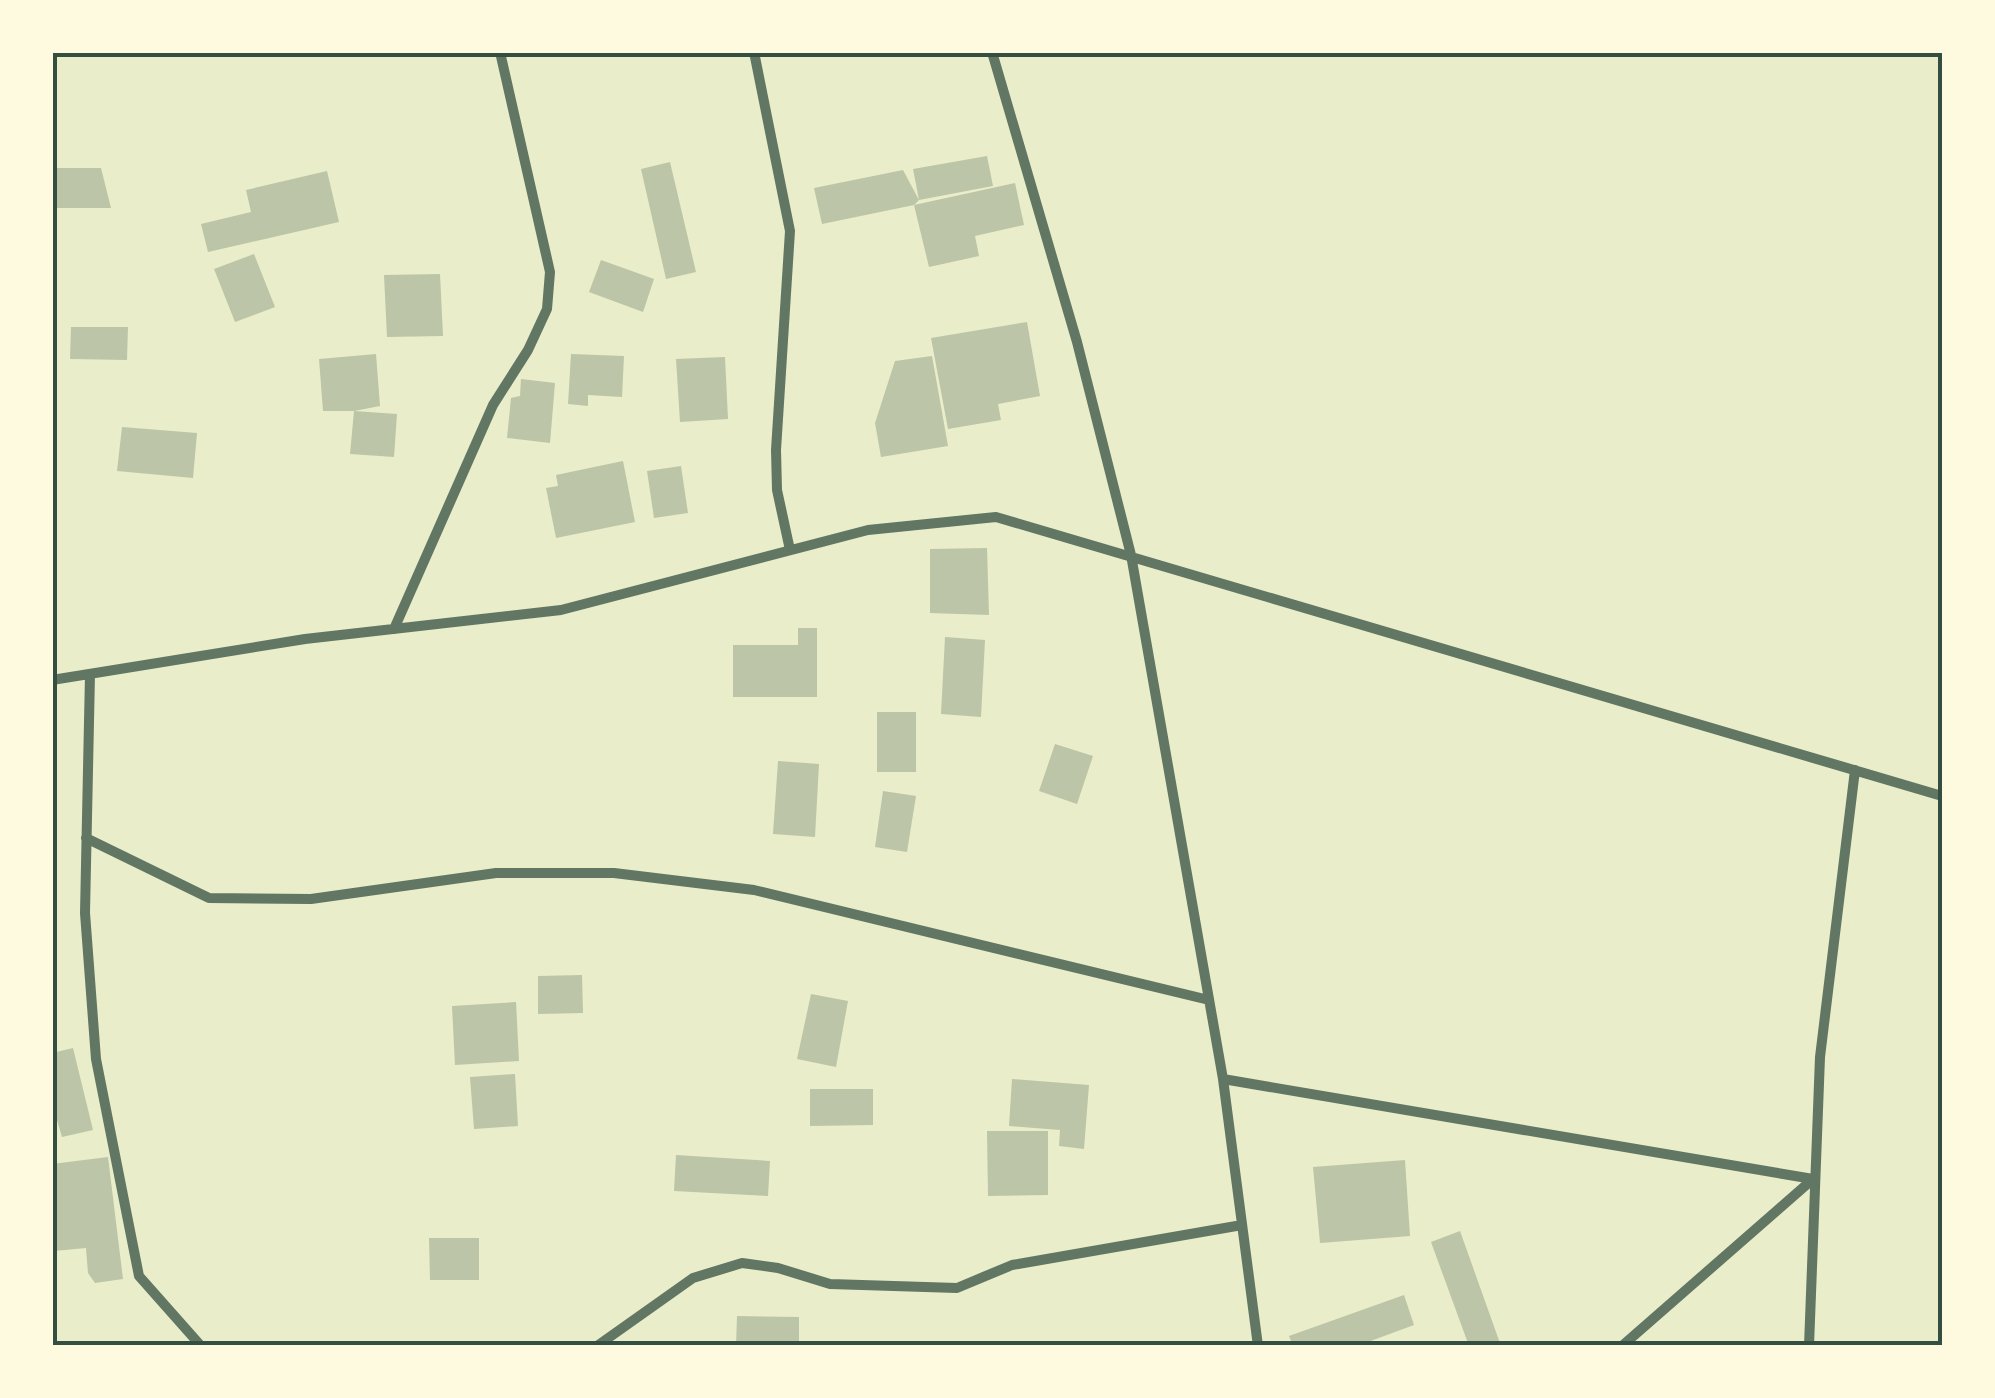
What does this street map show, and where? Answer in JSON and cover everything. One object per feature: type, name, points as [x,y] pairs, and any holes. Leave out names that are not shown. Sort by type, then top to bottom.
[{"type":"street","points":[[394,629],[493,405],[548,310],[550,272],[500,52]]},
{"type":"street","points":[[754,52],[790,231],[776,450],[777,490],[790,550]]},
{"type":"street","points":[[992,52],[1076,342],[1131,556],[1209,1000],[1212,1042],[1222,1080],[1258,1346]]},
{"type":"street","points":[[52,680],[394,629],[561,610],[868,530],[996,517],[1942,796]]},
{"type":"street","points":[[90,674],[85,913],[96,1059],[139,1276],[201,1346]]},
{"type":"street","points":[[1809,1346],[1812,1179],[1820,1057],[1855,770]]},
{"type":"street","points":[[86,838],[209,898],[311,899],[496,873],[614,873],[754,890],[1209,1000]]},
{"type":"street","points":[[1222,1080],[1812,1179]]},
{"type":"street","points":[[1622,1346],[1812,1179]]},
{"type":"street","points":[[597,1346],[693,1278],[742,1264],[778,1268],[830,1284],[957,1288],[1012,1265],[1242,1225]]},
{"type":"building","points":[[987,156],[993,186],[919,200],[913,169]]},
{"type":"building","points":[[670,162],[696,272],[666,279],[641,169]]},
{"type":"building","points":[[52,168],[101,168],[111,208],[52,208]]},
{"type":"building","points":[[903,170],[919,200],[914,205],[822,224],[814,188]]},
{"type":"building","points":[[327,171],[339,222],[208,252],[201,224],[251,212],[246,190]]},
{"type":"building","points":[[1015,183],[1024,225],[975,236],[979,256],[929,267],[914,205]]},
{"type":"building","points":[[254,254],[275,307],[235,322],[214,269]]},
{"type":"building","points":[[601,260],[654,279],[643,312],[589,292]]},
{"type":"building","points":[[440,274],[443,336],[387,337],[384,275]]},
{"type":"building","points":[[1027,322],[1040,396],[998,404],[1001,420],[948,429],[931,338]]},
{"type":"building","points":[[71,327],[128,327],[127,360],[70,359]]},
{"type":"building","points":[[376,354],[380,406],[323,411],[319,359]]},
{"type":"building","points":[[571,354],[624,356],[622,397],[588,395],[588,406],[568,404]]},
{"type":"building","points":[[932,356],[948,446],[881,457],[875,423],[895,361]]},
{"type":"building","points":[[725,357],[728,419],[680,422],[676,359]]},
{"type":"building","points":[[521,379],[555,383],[550,443],[507,438],[511,398],[520,396]]},
{"type":"building","points":[[354,411],[397,414],[394,457],[350,454]]},
{"type":"building","points":[[122,427],[197,433],[193,478],[117,471]]},
{"type":"building","points":[[623,461],[635,522],[556,538],[546,488],[558,486],[556,475]]},
{"type":"building","points":[[681,466],[688,513],[654,518],[647,471]]},
{"type":"building","points":[[987,548],[989,615],[930,613],[930,549]]},
{"type":"building","points":[[798,628],[817,628],[817,697],[733,697],[733,645],[798,645]]},
{"type":"building","points":[[945,637],[985,640],[981,717],[941,714]]},
{"type":"building","points":[[877,712],[916,712],[916,772],[877,772]]},
{"type":"building","points":[[1055,744],[1093,756],[1077,804],[1039,791]]},
{"type":"building","points":[[778,761],[819,764],[815,837],[773,834]]},
{"type":"building","points":[[883,791],[916,796],[907,852],[875,847]]},
{"type":"building","points":[[582,975],[583,1013],[538,1014],[538,976]]},
{"type":"building","points":[[811,994],[848,1001],[836,1067],[797,1059]]},
{"type":"building","points":[[516,1002],[519,1061],[455,1065],[452,1006]]},
{"type":"building","points":[[73,1048],[93,1130],[62,1137],[52,1103],[52,1053]]},
{"type":"building","points":[[515,1074],[518,1126],[474,1129],[470,1077]]},
{"type":"building","points":[[1012,1079],[1089,1085],[1084,1149],[1059,1146],[1060,1130],[1009,1126]]},
{"type":"building","points":[[810,1089],[873,1089],[873,1125],[810,1126]]},
{"type":"building","points":[[987,1131],[1048,1131],[1048,1195],[988,1196]]},
{"type":"building","points":[[676,1155],[770,1161],[768,1196],[674,1191]]},
{"type":"building","points":[[108,1157],[123,1279],[95,1283],[88,1273],[86,1248],[54,1251],[52,1164]]},
{"type":"building","points":[[1405,1160],[1410,1236],[1320,1243],[1313,1167]]},
{"type":"building","points":[[1460,1231],[1501,1346],[1469,1346],[1431,1242]]},
{"type":"building","points":[[429,1238],[479,1238],[479,1280],[430,1280]]},
{"type":"building","points":[[1404,1295],[1414,1325],[1357,1346],[1293,1346],[1289,1336]]},
{"type":"building","points":[[737,1316],[799,1317],[799,1346],[736,1346]]}]
